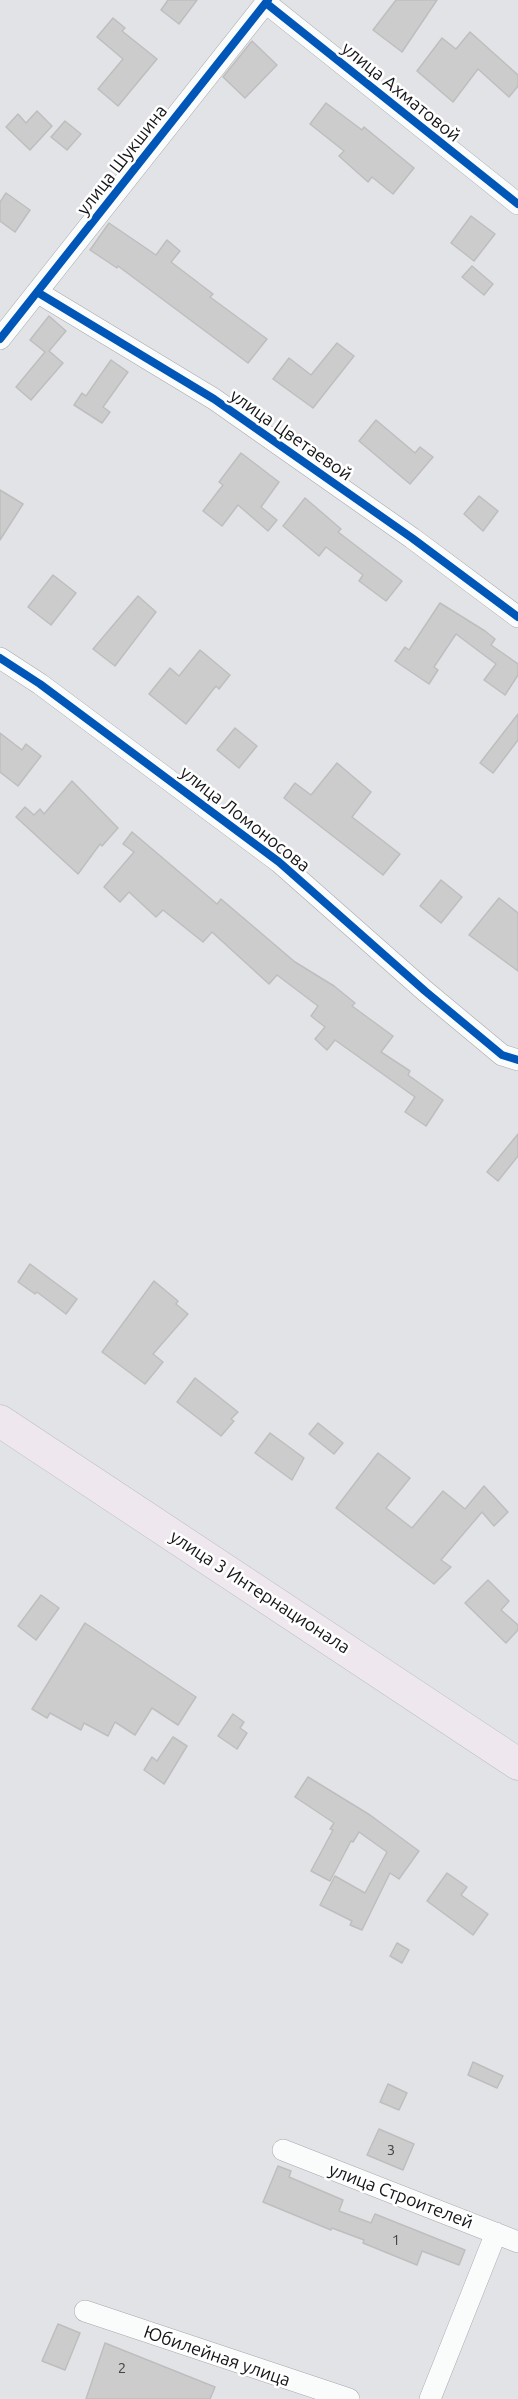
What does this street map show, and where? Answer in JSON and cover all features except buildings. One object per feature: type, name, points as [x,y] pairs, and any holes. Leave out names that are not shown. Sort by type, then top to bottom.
[{"type":"main road","name":"улица 3 Интернационала","points":[[0,1421],[518,1764]]},
{"type":"street","name":"улица Ахматовой","points":[[267,1],[518,204]]},
{"type":"street","name":"улица Шукшина","points":[[0,339],[267,1]]},
{"type":"street","name":"улица Цветаевой","points":[[37,292],[214,399],[403,531],[518,617]]},
{"type":"street","name":"улица Ломоносова","points":[[0,658],[40,684],[279,862],[424,991],[502,1055],[518,1060]]},
{"type":"street","name":"улица Строителей","points":[[283,2150],[518,2242]]},
{"type":"street","points":[[430,2399],[496,2233]]},
{"type":"street","name":"Юбилейная улица","points":[[86,2311],[349,2399]]},
{"type":"cycle path","points":[[0,339],[268,0]]},
{"type":"cycle path","points":[[266,3],[518,204]]},
{"type":"cycle path","points":[[37,292],[214,399],[412,538],[518,617]]},
{"type":"cycle path","points":[[0,658],[40,684],[279,862],[425,991],[502,1055],[518,1060]]}]
